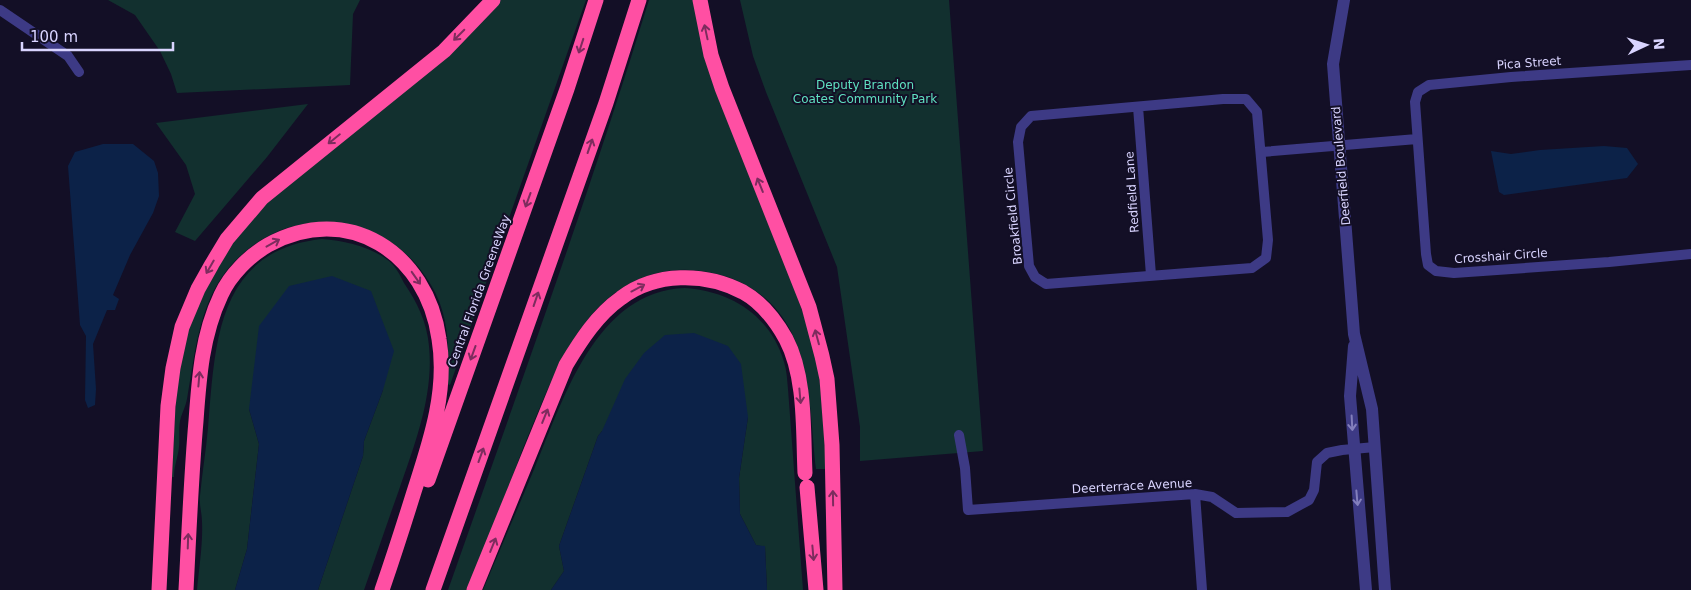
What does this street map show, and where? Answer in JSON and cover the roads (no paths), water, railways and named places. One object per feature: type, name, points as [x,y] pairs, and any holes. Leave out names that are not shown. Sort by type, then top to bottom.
[{"type":"highway","points":[[159,590],[168,406],[173,368],[182,327],[202,281],[228,239],[262,198],[444,51],[492,0]]},
{"type":"highway","name":"Central Florida GreeneWay","points":[[387,590],[424,493],[560,108],[596,0]]},
{"type":"highway","points":[[433,590],[602,112],[639,0]]},
{"type":"highway","points":[[700,0],[711,55],[722,88],[809,307],[822,356],[827,379],[832,445],[835,590]]},
{"type":"highway","points":[[186,590],[191,476],[201,361],[205,340],[221,294],[238,270],[258,251],[290,235],[327,229],[350,231],[371,239],[384,246],[404,262],[418,279],[427,296],[436,318],[440,341],[441,369],[434,424],[428,449],[382,590]]},
{"type":"highway","points":[[474,590],[570,358],[590,328],[622,297],[645,284],[686,277],[711,280],[744,293],[763,308],[786,340],[795,363],[800,390],[816,590]]},
{"type":"street","name":"Deerfield Boulevard","points":[[1344,0],[1333,64],[1354,334],[1350,396],[1353,449],[1366,590]]},
{"type":"street","points":[[0,10],[68,56],[79,72]]},
{"type":"street","name":"Pica Street","points":[[1417,139],[1414,102],[1418,92],[1429,85],[1691,64]]},
{"type":"street","name":"Broakfield Circle","points":[[1246,99],[1257,112],[1262,152],[1268,240],[1266,258],[1252,268],[1046,284],[1034,277],[1029,266],[1018,142],[1021,127],[1032,116],[1138,107],[1246,99]]},
{"type":"street","name":"Redfield Lane","points":[[1138,107],[1151,275]]},
{"type":"street","points":[[1262,152],[1417,139]]},
{"type":"street","name":"Crosshair Circle","points":[[1417,139],[1426,254],[1428,265],[1436,271],[1454,273],[1691,254]]},
{"type":"street","name":"Deerfield Boulevard","points":[[1354,334],[1372,409],[1385,590]]},
{"type":"street","name":"Deerterrace Avenue","points":[[959,435],[965,468],[968,510],[1195,494],[1212,497],[1236,513],[1287,512],[1309,500],[1314,490],[1317,462],[1327,453],[1375,447]]},
{"type":"street","points":[[1195,494],[1202,590]]},
{"type":"water","points":[[103,144],[133,144],[154,161],[158,173],[159,196],[153,213],[130,255],[113,295],[119,299],[115,310],[107,310],[93,344],[96,389],[95,405],[88,408],[85,400],[86,336],[80,325],[68,166],[75,152]]},
{"type":"water","points":[[1604,146],[1627,148],[1638,164],[1627,178],[1504,195],[1499,192],[1491,151],[1511,154]]},
{"type":"water","points":[[332,276],[371,291],[394,351],[383,390],[364,441],[363,456],[318,590],[235,590],[247,549],[259,444],[249,409],[259,326],[289,286]]},
{"type":"water","points":[[694,333],[728,346],[741,364],[748,417],[739,478],[740,514],[756,545],[765,546],[767,590],[551,590],[564,571],[559,546],[598,436],[625,379],[644,353],[665,335]]},
{"type":"park label","name":"Deputy Brandon Coates Community Park","points":[[865,92]]}]
